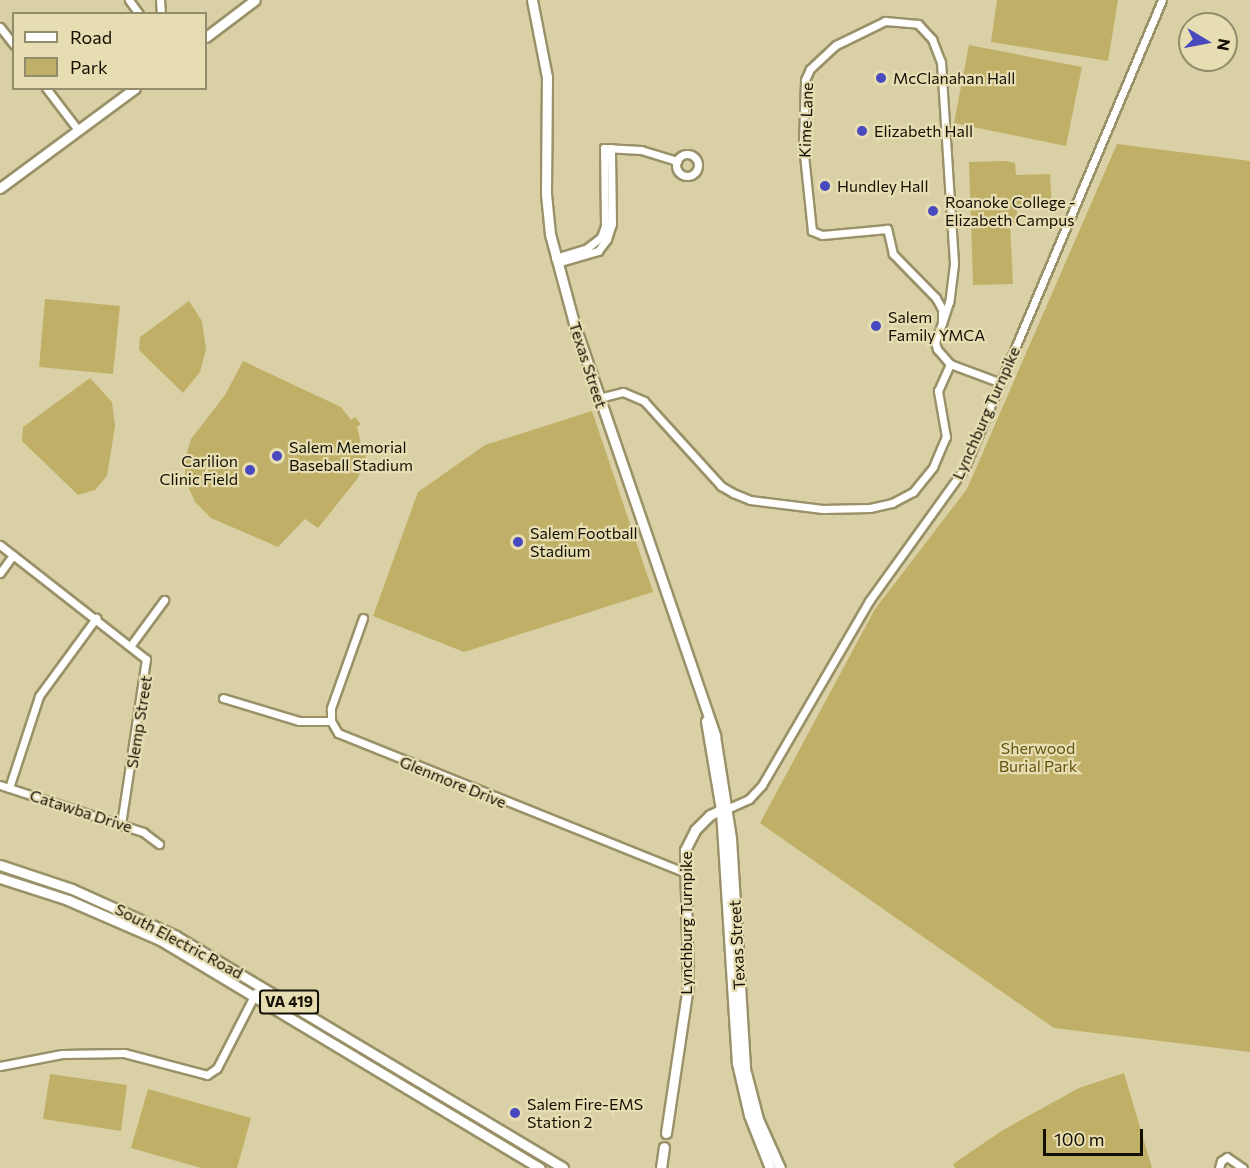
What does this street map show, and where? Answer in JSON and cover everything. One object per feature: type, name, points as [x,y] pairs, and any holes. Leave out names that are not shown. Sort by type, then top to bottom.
[{"type":"main road","points":[[207,36],[255,0]]},
{"type":"main road","name":"Texas Street","points":[[532,0],[547,76],[546,194],[556,261],[599,398],[706,718],[716,736],[725,809],[745,1069],[758,1119],[780,1168]]},
{"type":"main road","points":[[0,188],[132,90]]},
{"type":"main road","name":"Texas Street","points":[[725,809],[734,1047],[749,1115],[770,1168]]},
{"type":"main road","name":"Lynchburg Turnpike","points":[[666,1132],[688,985],[683,872],[686,844],[701,824],[715,818],[725,809]]},
{"type":"main road","name":"South Electric Road","points":[[0,866],[72,889],[149,922],[260,985],[563,1168]]},
{"type":"main road","name":"South Electric Road","points":[[0,878],[129,925],[254,994],[540,1168]]},
{"type":"main road","points":[[660,1168],[664,1147]]},
{"type":"street","name":"Lynchburg Turnpike","points":[[725,809],[748,799],[762,784],[869,601],[955,484],[1001,383],[1162,0]]},
{"type":"street","name":"Kime Lane","points":[[942,323],[942,309],[936,298],[890,249],[887,229],[822,235],[812,231],[803,145],[805,80],[810,69],[836,45],[861,29],[885,21],[918,24],[934,42],[941,62],[954,254],[953,279],[942,323],[935,342],[950,364]]},
{"type":"street","points":[[0,27],[12,42]]},
{"type":"street","points":[[48,90],[78,130]]},
{"type":"street","points":[[556,261],[597,251],[607,239],[612,224],[607,148],[640,150],[677,161]]},
{"type":"street","points":[[599,398],[623,392],[644,401],[721,486],[741,496],[822,509],[870,508],[892,503],[913,492],[933,467],[946,437],[938,391],[950,364],[1001,383]]},
{"type":"street","points":[[0,545],[131,645],[164,600]]},
{"type":"street","points":[[0,573],[13,555]]},
{"type":"street","points":[[9,788],[39,696],[96,618]]},
{"type":"street","points":[[223,698],[299,721],[331,721],[331,708],[363,618]]},
{"type":"street","name":"Slemp Street","points":[[121,824],[147,668],[143,654],[131,645]]},
{"type":"street","name":"Glenmore Drive","points":[[331,721],[344,736],[683,872]]},
{"type":"street","name":"Catawba Drive","points":[[0,785],[143,831],[159,844]]},
{"type":"street","points":[[0,1066],[62,1054],[124,1053],[207,1075],[217,1068],[260,985]]},
{"type":"street","points":[[1219,1168],[1221,1161],[1227,1157],[1244,1168]]},
{"type":"green space","points":[[997,0],[1118,0],[1108,61],[991,42]]},
{"type":"green space","points":[[969,45],[1082,67],[1066,146],[954,123]]},
{"type":"green space","name":"Sherwood Burial Park","points":[[1117,144],[1250,161],[1250,1052],[1054,1028],[760,823],[875,609],[967,489]]},
{"type":"green space","points":[[1006,161],[1015,163],[1016,175],[1050,174],[1052,208],[1017,209],[1017,223],[1010,224],[1013,284],[973,285],[969,162]]},
{"type":"green space","points":[[45,299],[120,306],[113,374],[39,367]]},
{"type":"green space","points":[[189,301],[202,321],[206,350],[200,372],[183,393],[139,350],[140,337]]},
{"type":"green space","name":"Salem Memorial Baseball Stadium","points":[[243,361],[341,407],[351,420],[355,417],[361,424],[357,427],[362,448],[367,447],[368,452],[358,478],[318,528],[305,519],[278,547],[211,518],[195,502],[185,480],[185,459],[191,439],[225,395]]},
{"type":"green space","points":[[90,378],[112,402],[115,426],[107,476],[95,490],[78,495],[22,441],[23,427]]},
{"type":"green space","name":"Salem Football Stadium","points":[[592,411],[653,592],[464,652],[373,616],[418,492],[485,445]]},
{"type":"green space","points":[[1124,1073],[1152,1168],[955,1168],[953,1164],[1003,1130],[1079,1088]]},
{"type":"green space","points":[[50,1074],[127,1085],[121,1131],[43,1119]]},
{"type":"green space","points":[[148,1089],[251,1118],[237,1168],[201,1168],[131,1148]]},
{"type":"place","name":"McClanahan Hall","points":[[881,78]]},
{"type":"place","name":"Elizabeth Hall","points":[[862,131]]},
{"type":"place","name":"Hundley Hall","points":[[825,186]]},
{"type":"place","name":"Roanoke College - Elizabeth Campus","points":[[933,211]]},
{"type":"place","name":"Salem Family YMCA","points":[[876,326]]},
{"type":"place","name":"Salem Memorial Baseball Stadium","points":[[277,456]]},
{"type":"place","name":"Carilion Clinic Field","points":[[250,470]]},
{"type":"place","name":"Salem Football Stadium","points":[[518,542]]},
{"type":"place","name":"Salem Fire-EMS Station 2","points":[[515,1113]]}]
